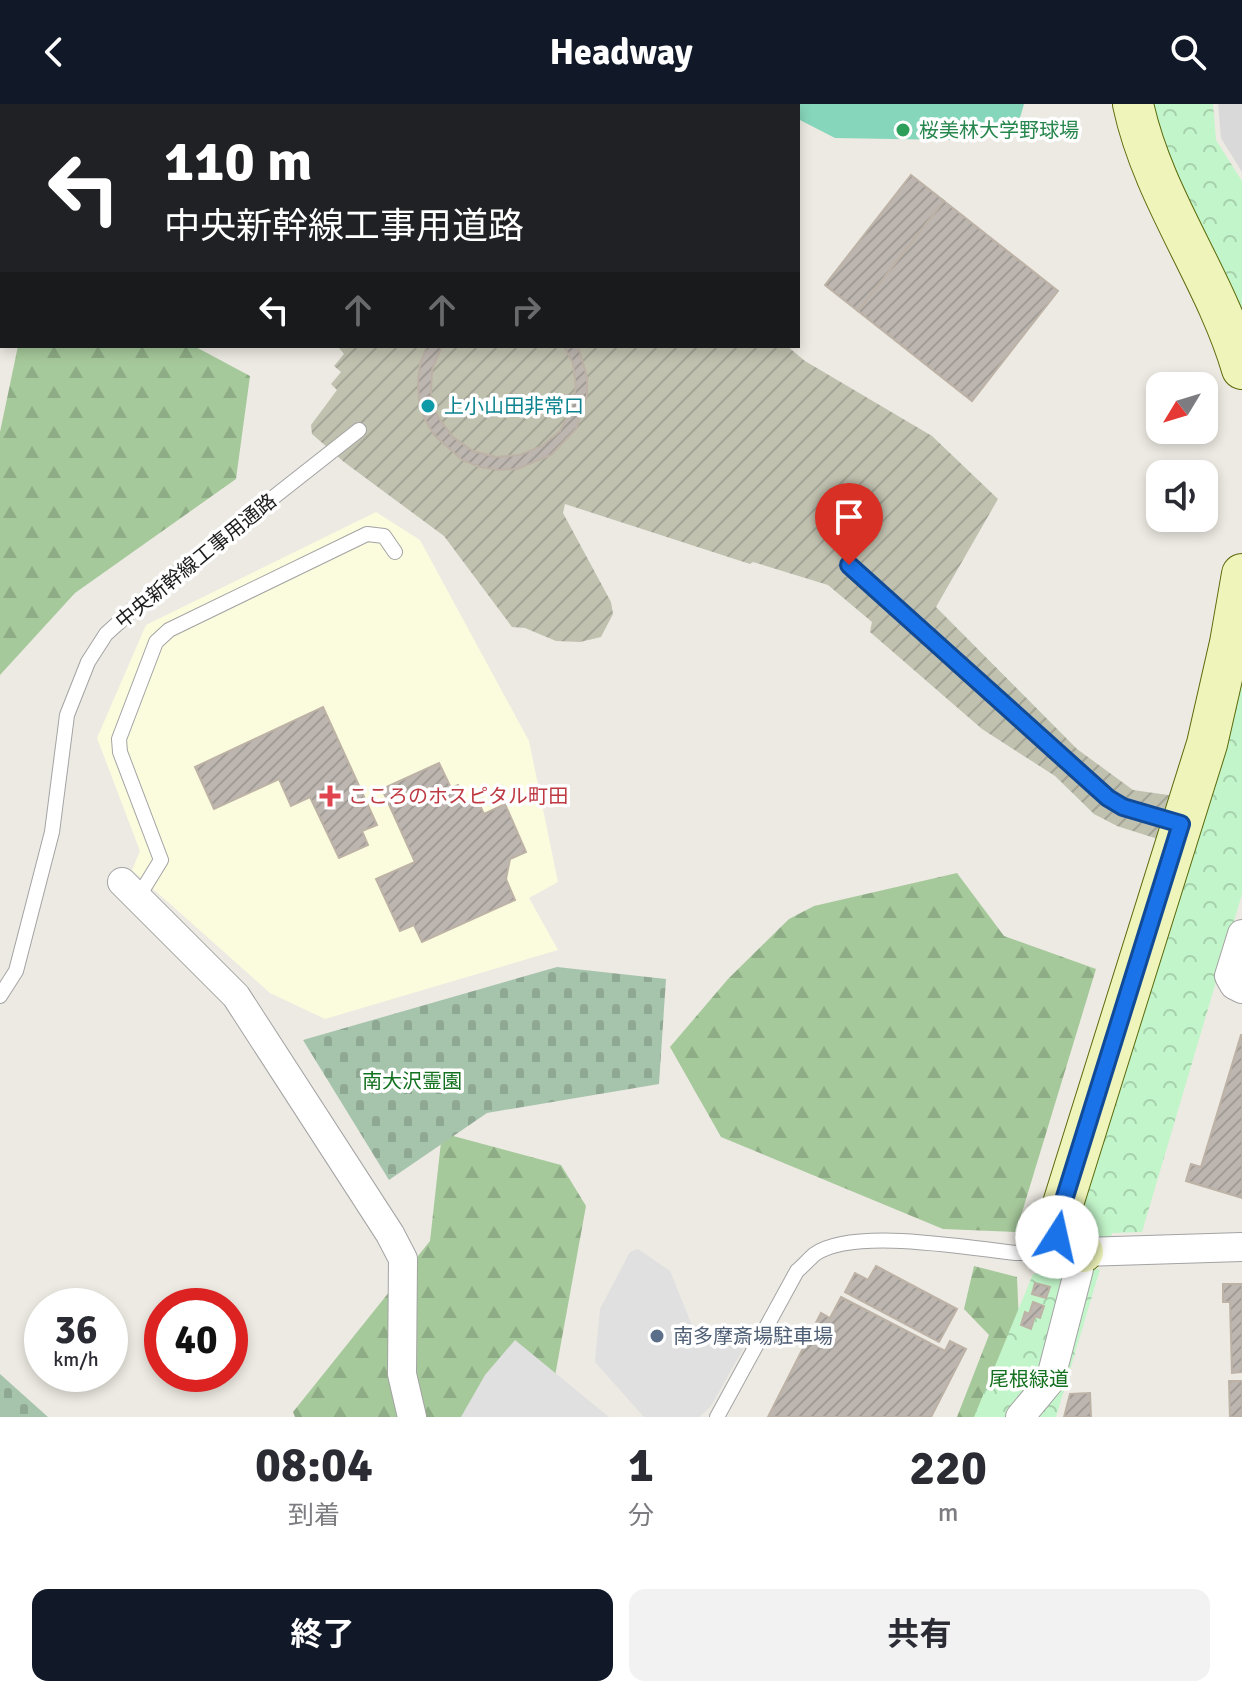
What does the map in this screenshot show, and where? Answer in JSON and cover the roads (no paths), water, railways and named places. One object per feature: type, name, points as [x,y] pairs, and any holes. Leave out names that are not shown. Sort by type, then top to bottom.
[{"type":"street","points":[[1133,104],[1152,168],[1220,305],[1242,369]]},
{"type":"street","points":[[1020,1417],[1050,1381],[1074,1255],[1056,1231],[1059,1216],[1207,744],[1240,598]]},
{"type":"street","points":[[129,891],[236,996],[390,1234],[403,1259],[402,1374],[412,1417]]},
{"type":"street","points":[[1242,934],[1229,976],[1234,985],[1242,989]]},
{"type":"street","points":[[1074,1255],[1242,1247]]},
{"type":"lane","name":"中央新幹線工事用通路","points":[[0,996],[16,971],[52,832],[67,715],[88,662],[106,634],[148,596],[359,430]]},
{"type":"lane","points":[[129,891],[161,860],[120,752],[119,739],[156,642],[169,630],[367,534],[384,536],[395,552]]},
{"type":"lane","points":[[849,565],[1108,798],[1123,807],[1181,824]]},
{"type":"lane","points":[[717,1417],[797,1271],[816,1253],[840,1244],[871,1240],[1074,1255]]},
{"type":"place","name":"桜美林大学野球場","points":[[903,130]]},
{"type":"place","name":"上小山田非常口","points":[[428,406]]},
{"type":"place","name":"こころのホスピタル町田","points":[[330,796]]},
{"type":"place","name":"南多摩斎場駐車場","points":[[657,1336]]},
{"type":"park label","name":"南大沢霊園","points":[[412,1081]]},
{"type":"park label","name":"尾根緑道","points":[[1029,1379]]}]
